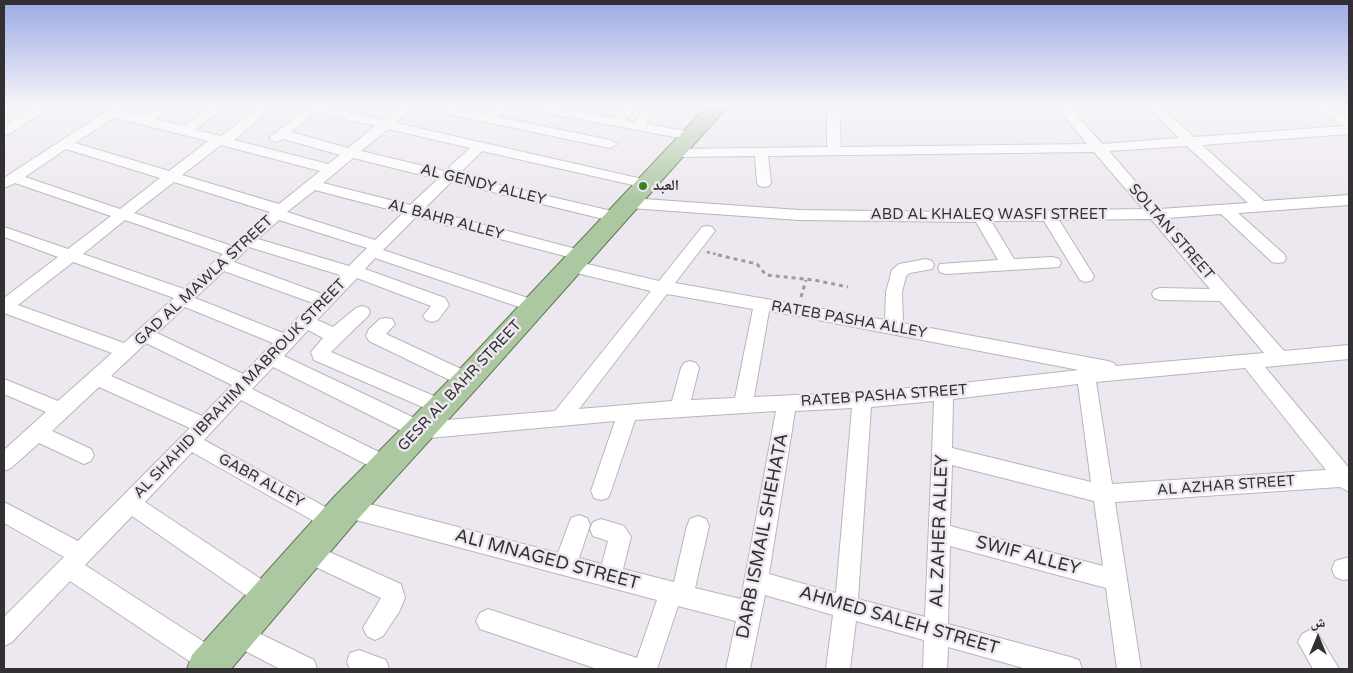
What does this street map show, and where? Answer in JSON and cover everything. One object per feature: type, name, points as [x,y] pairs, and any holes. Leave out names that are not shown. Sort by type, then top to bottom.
[{"type":"main road","name":"GESR AL BAHR STREET","points":[[209,666],[340,515],[690,137]]},
{"type":"street","points":[[9,181],[75,137]]},
{"type":"street","points":[[208,137],[330,169]]},
{"type":"street","points":[[4,307],[172,176],[226,137]]},
{"type":"street","points":[[261,151],[278,137]]},
{"type":"street","name":"AL GENDY ALLEY","points":[[294,137],[350,153],[448,176],[630,201]]},
{"type":"street","name":"GAD AL MAWLA STREET","points":[[4,462],[127,352],[246,241],[311,184],[369,137]]},
{"type":"street","points":[[442,137],[478,146],[630,201]]},
{"type":"street","points":[[578,137],[610,144]]},
{"type":"street","points":[[665,137],[683,145],[761,152],[1097,148],[1252,137]]},
{"type":"street","points":[[834,137],[834,151]]},
{"type":"street","name":"SOLTAN STREET","points":[[1088,137],[1279,358]]},
{"type":"street","points":[[1187,137],[1261,207]]},
{"type":"street","points":[[65,144],[172,176],[279,212],[375,249],[534,306]]},
{"type":"street","name":"AL SHAHID IBRAHIM MABROUK STREET","points":[[4,634],[270,357],[478,146]]},
{"type":"street","points":[[761,152],[764,183]]},
{"type":"street","points":[[9,181],[122,215],[234,252]]},
{"type":"street","name":"AL BAHR ALLEY","points":[[311,184],[415,211],[575,261]]},
{"type":"street","name":"ABD AL KHALEQ WASFI STREET","points":[[630,201],[799,215],[981,216],[1155,214],[1349,200]]},
{"type":"street","points":[[1226,210],[1278,258]]},
{"type":"street","points":[[1048,215],[1086,276]]},
{"type":"street","points":[[981,216],[1009,265]]},
{"type":"street","points":[[561,418],[661,287],[707,231]]},
{"type":"street","points":[[4,232],[185,298],[286,341]]},
{"type":"street","points":[[246,241],[353,272],[439,302],[441,305],[432,316]]},
{"type":"street","name":"RATEB PASHA ALLEY","points":[[575,261],[661,287],[1129,372]]},
{"type":"street","points":[[946,268],[1053,263]]},
{"type":"street","points":[[222,264],[325,301]]},
{"type":"street","points":[[894,328],[894,292],[898,274],[905,268],[926,265]]},
{"type":"street","points":[[1160,294],[1226,295]]},
{"type":"street","points":[[743,406],[762,304]]},
{"type":"street","points":[[4,307],[127,352]]},
{"type":"street","points":[[362,312],[334,336],[320,352],[320,355],[441,407]]},
{"type":"street","points":[[305,321],[334,336]]},
{"type":"street","points":[[386,324],[375,336],[467,380]]},
{"type":"street","points":[[144,335],[386,465]]},
{"type":"street","name":"RATEB PASHA STREET","points":[[419,431],[679,408],[862,400],[944,393],[1086,376],[1349,352]]},
{"type":"street","points":[[270,357],[419,431]]},
{"type":"street","points":[[1249,360],[1348,479]]},
{"type":"street","points":[[679,408],[690,368]]},
{"type":"street","points":[[1086,376],[1129,669]]},
{"type":"street","points":[[97,378],[204,426]]},
{"type":"street","points":[[4,386],[62,411]]},
{"type":"street","name":"AL ZAHER ALLEY","points":[[935,669],[944,393]]},
{"type":"street","points":[[838,669],[846,607],[862,400]]},
{"type":"street","name":"DARB ISMAIL SHEHATA","points":[[738,669],[756,582],[787,403]]},
{"type":"street","points":[[601,491],[628,412]]},
{"type":"street","points":[[37,433],[84,455]]},
{"type":"street","name":"GABR ALLEY","points":[[189,441],[340,515]]},
{"type":"street","name":"AL AZHAR STREET","points":[[942,454],[1103,494],[1348,479]]},
{"type":"street","points":[[130,503],[268,597]]},
{"type":"street","points":[[4,512],[74,561],[209,666]]},
{"type":"street","name":"ALI MNAGED STREET","points":[[340,515],[610,576],[749,613]]},
{"type":"street","points":[[564,565],[579,524]]},
{"type":"street","points":[[645,669],[676,594],[698,526]]},
{"type":"street","points":[[601,529],[616,533],[620,539],[610,576]]},
{"type":"street","name":"SWIF ALLEY","points":[[940,533],[1116,580]]},
{"type":"street","points":[[307,552],[393,592],[394,598],[375,628]]},
{"type":"street","name":"AHMED SALEH STREET","points":[[756,582],[937,632],[1028,663],[1070,669]]},
{"type":"street","points":[[488,621],[633,669]]},
{"type":"street","points":[[236,634],[305,669]]},
{"type":"street","points":[[1310,642],[1327,669]]},
{"type":"path","points":[[692,249],[758,264],[766,275],[814,280],[848,287]]},
{"type":"place","name":"العبد","points":[[643,186]]}]
